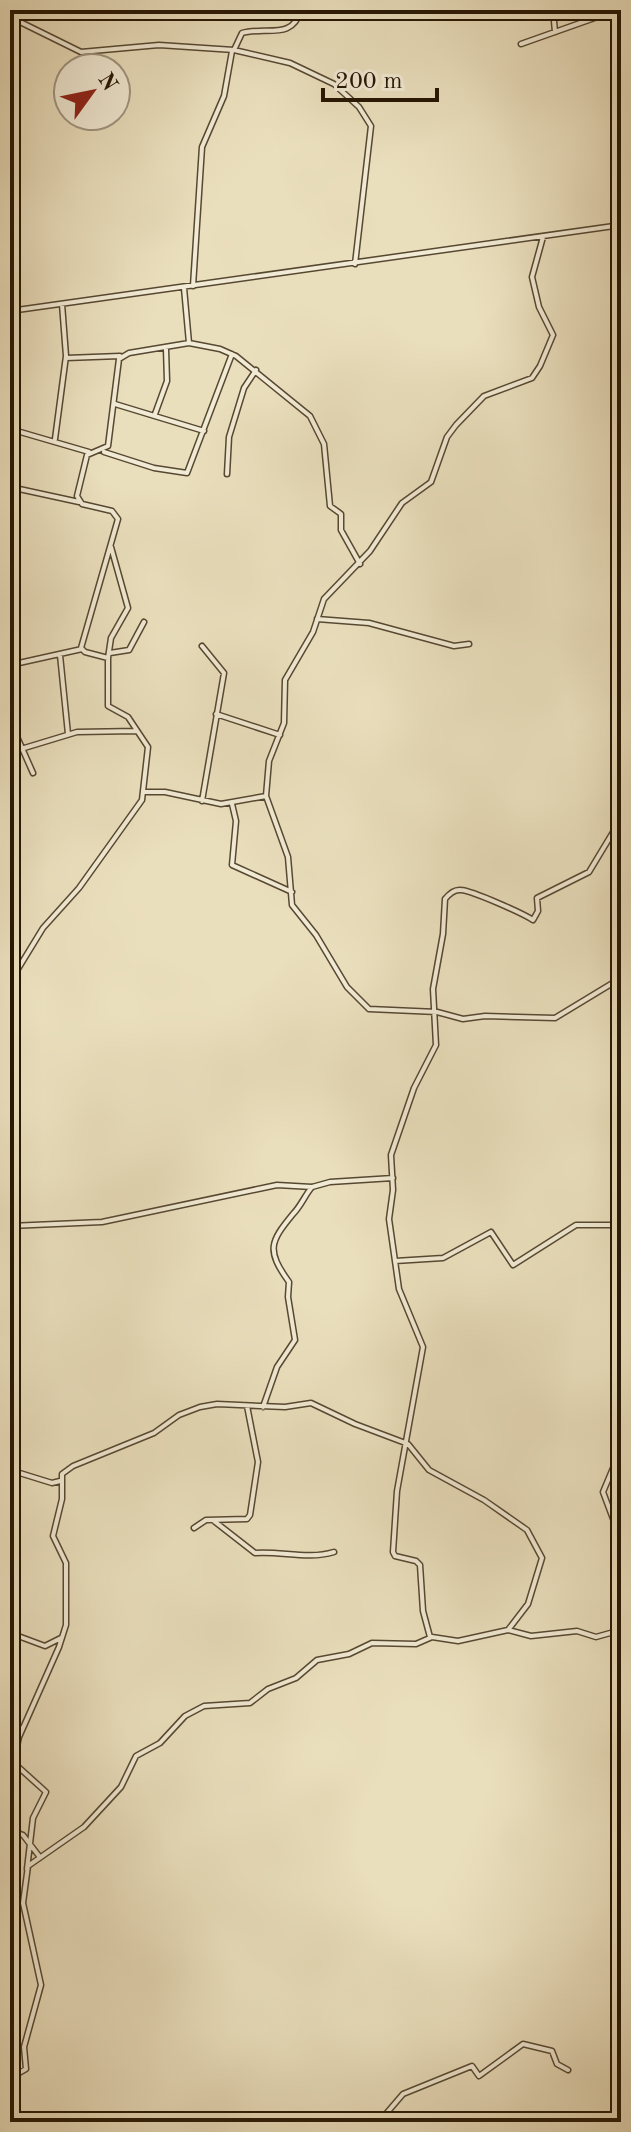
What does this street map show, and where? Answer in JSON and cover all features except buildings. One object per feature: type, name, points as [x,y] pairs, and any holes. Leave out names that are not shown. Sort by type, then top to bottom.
[{"type":"street","points":[[193,287],[202,147],[224,96],[233,50],[242,33],[291,28],[298,22],[301,10]]},
{"type":"street","points":[[553,10],[555,32]]},
{"type":"street","points":[[521,44],[617,10]]},
{"type":"street","points":[[10,17],[81,52],[159,45],[233,50],[290,63],[334,84],[367,117],[371,133],[355,264]]},
{"type":"street","points":[[10,311],[621,225]]},
{"type":"street","points":[[543,237],[532,277],[539,307],[553,335],[540,366],[532,378],[484,396],[460,420],[447,437],[431,482],[402,503],[360,564],[326,596],[309,641],[285,680],[284,723],[267,767],[266,796],[288,857],[293,909],[316,935],[347,987],[364,1005],[375,1011],[437,1012],[463,1019],[485,1016],[555,1018],[621,978]]},
{"type":"street","points":[[184,288],[189,343]]},
{"type":"street","points":[[55,439],[66,358],[62,304]]},
{"type":"street","points":[[66,358],[122,356],[189,343],[232,354],[256,370],[305,410],[319,429],[330,506],[341,514],[344,537],[360,564]]},
{"type":"street","points":[[10,345],[10,369]]},
{"type":"street","points":[[155,414],[167,381],[166,349]]},
{"type":"street","points":[[10,429],[183,474],[190,469],[232,354]]},
{"type":"street","points":[[102,451],[108,446],[118,361],[122,356]]},
{"type":"street","points":[[227,474],[229,437],[244,388],[256,370]]},
{"type":"street","points":[[115,404],[204,431]]},
{"type":"street","points":[[79,502],[77,492],[89,452]]},
{"type":"street","points":[[10,487],[115,513],[118,521],[86,625],[82,649]]},
{"type":"street","points":[[10,982],[43,928],[79,888],[114,835],[135,813],[145,792],[148,748],[124,713],[108,706],[111,638],[128,608],[110,545]]},
{"type":"street","points":[[317,619],[372,624],[454,646],[469,644]]},
{"type":"street","points":[[10,665],[82,649],[109,655],[129,650],[144,622]]},
{"type":"street","points":[[202,646],[224,672],[202,801]]},
{"type":"street","points":[[60,655],[68,734]]},
{"type":"street","points":[[216,714],[280,735]]},
{"type":"street","points":[[10,721],[33,773]]},
{"type":"street","points":[[21,749],[68,734],[137,731]]},
{"type":"street","points":[[145,792],[165,792],[232,804],[266,796]]},
{"type":"street","points":[[232,804],[236,826],[232,865],[292,892]]},
{"type":"street","points":[[430,1637],[423,1611],[420,1565],[393,1552],[394,1515],[423,1347],[403,1305],[389,1219],[393,1146],[414,1088],[436,1045],[437,1012],[433,989],[446,896],[465,890],[519,910],[533,920],[538,911],[537,898],[589,872],[621,819]]},
{"type":"street","points":[[10,1226],[102,1222],[277,1185],[312,1187],[393,1178]]},
{"type":"street","points":[[263,1407],[277,1367],[295,1340],[288,1297],[289,1282],[276,1263],[274,1241],[280,1225],[293,1215],[312,1187]]},
{"type":"street","points":[[395,1261],[443,1258],[491,1232],[513,1265],[576,1225],[611,1225],[621,1218]]},
{"type":"street","points":[[10,1470],[54,1483],[60,1481],[73,1466],[154,1433],[188,1411],[211,1404],[263,1407],[311,1403],[406,1443],[429,1470],[484,1500],[532,1536],[542,1558],[528,1604],[508,1630]]},
{"type":"street","points":[[194,1528],[203,1521],[247,1519],[258,1462],[247,1406]]},
{"type":"street","points":[[621,1415],[613,1472],[603,1494],[621,1540]]},
{"type":"street","points":[[613,1472],[621,1466]]},
{"type":"street","points":[[10,1777],[22,1729],[66,1621],[66,1563],[53,1536],[62,1499],[60,1481]]},
{"type":"street","points":[[213,1520],[255,1553],[277,1551],[314,1557],[334,1552]]},
{"type":"street","points":[[27,1869],[39,1856],[84,1827],[121,1787],[136,1756],[160,1743],[189,1713],[204,1706],[250,1703],[268,1689],[296,1678],[317,1660],[349,1654],[369,1644],[416,1644],[430,1637],[458,1641],[508,1630],[531,1636],[577,1631],[594,1637],[621,1630]]},
{"type":"street","points":[[10,1633],[45,1646],[61,1638]]},
{"type":"street","points":[[10,1724],[22,1729]]},
{"type":"street","points":[[10,2078],[26,2069],[24,2047],[41,1991],[23,1903],[34,1812],[46,1792],[15,1764]]},
{"type":"street","points":[[10,1830],[23,1835],[39,1856]]},
{"type":"street","points":[[379,2122],[403,2094],[472,2066],[479,2076],[520,2045],[551,2051],[557,2064],[568,2070]]}]
